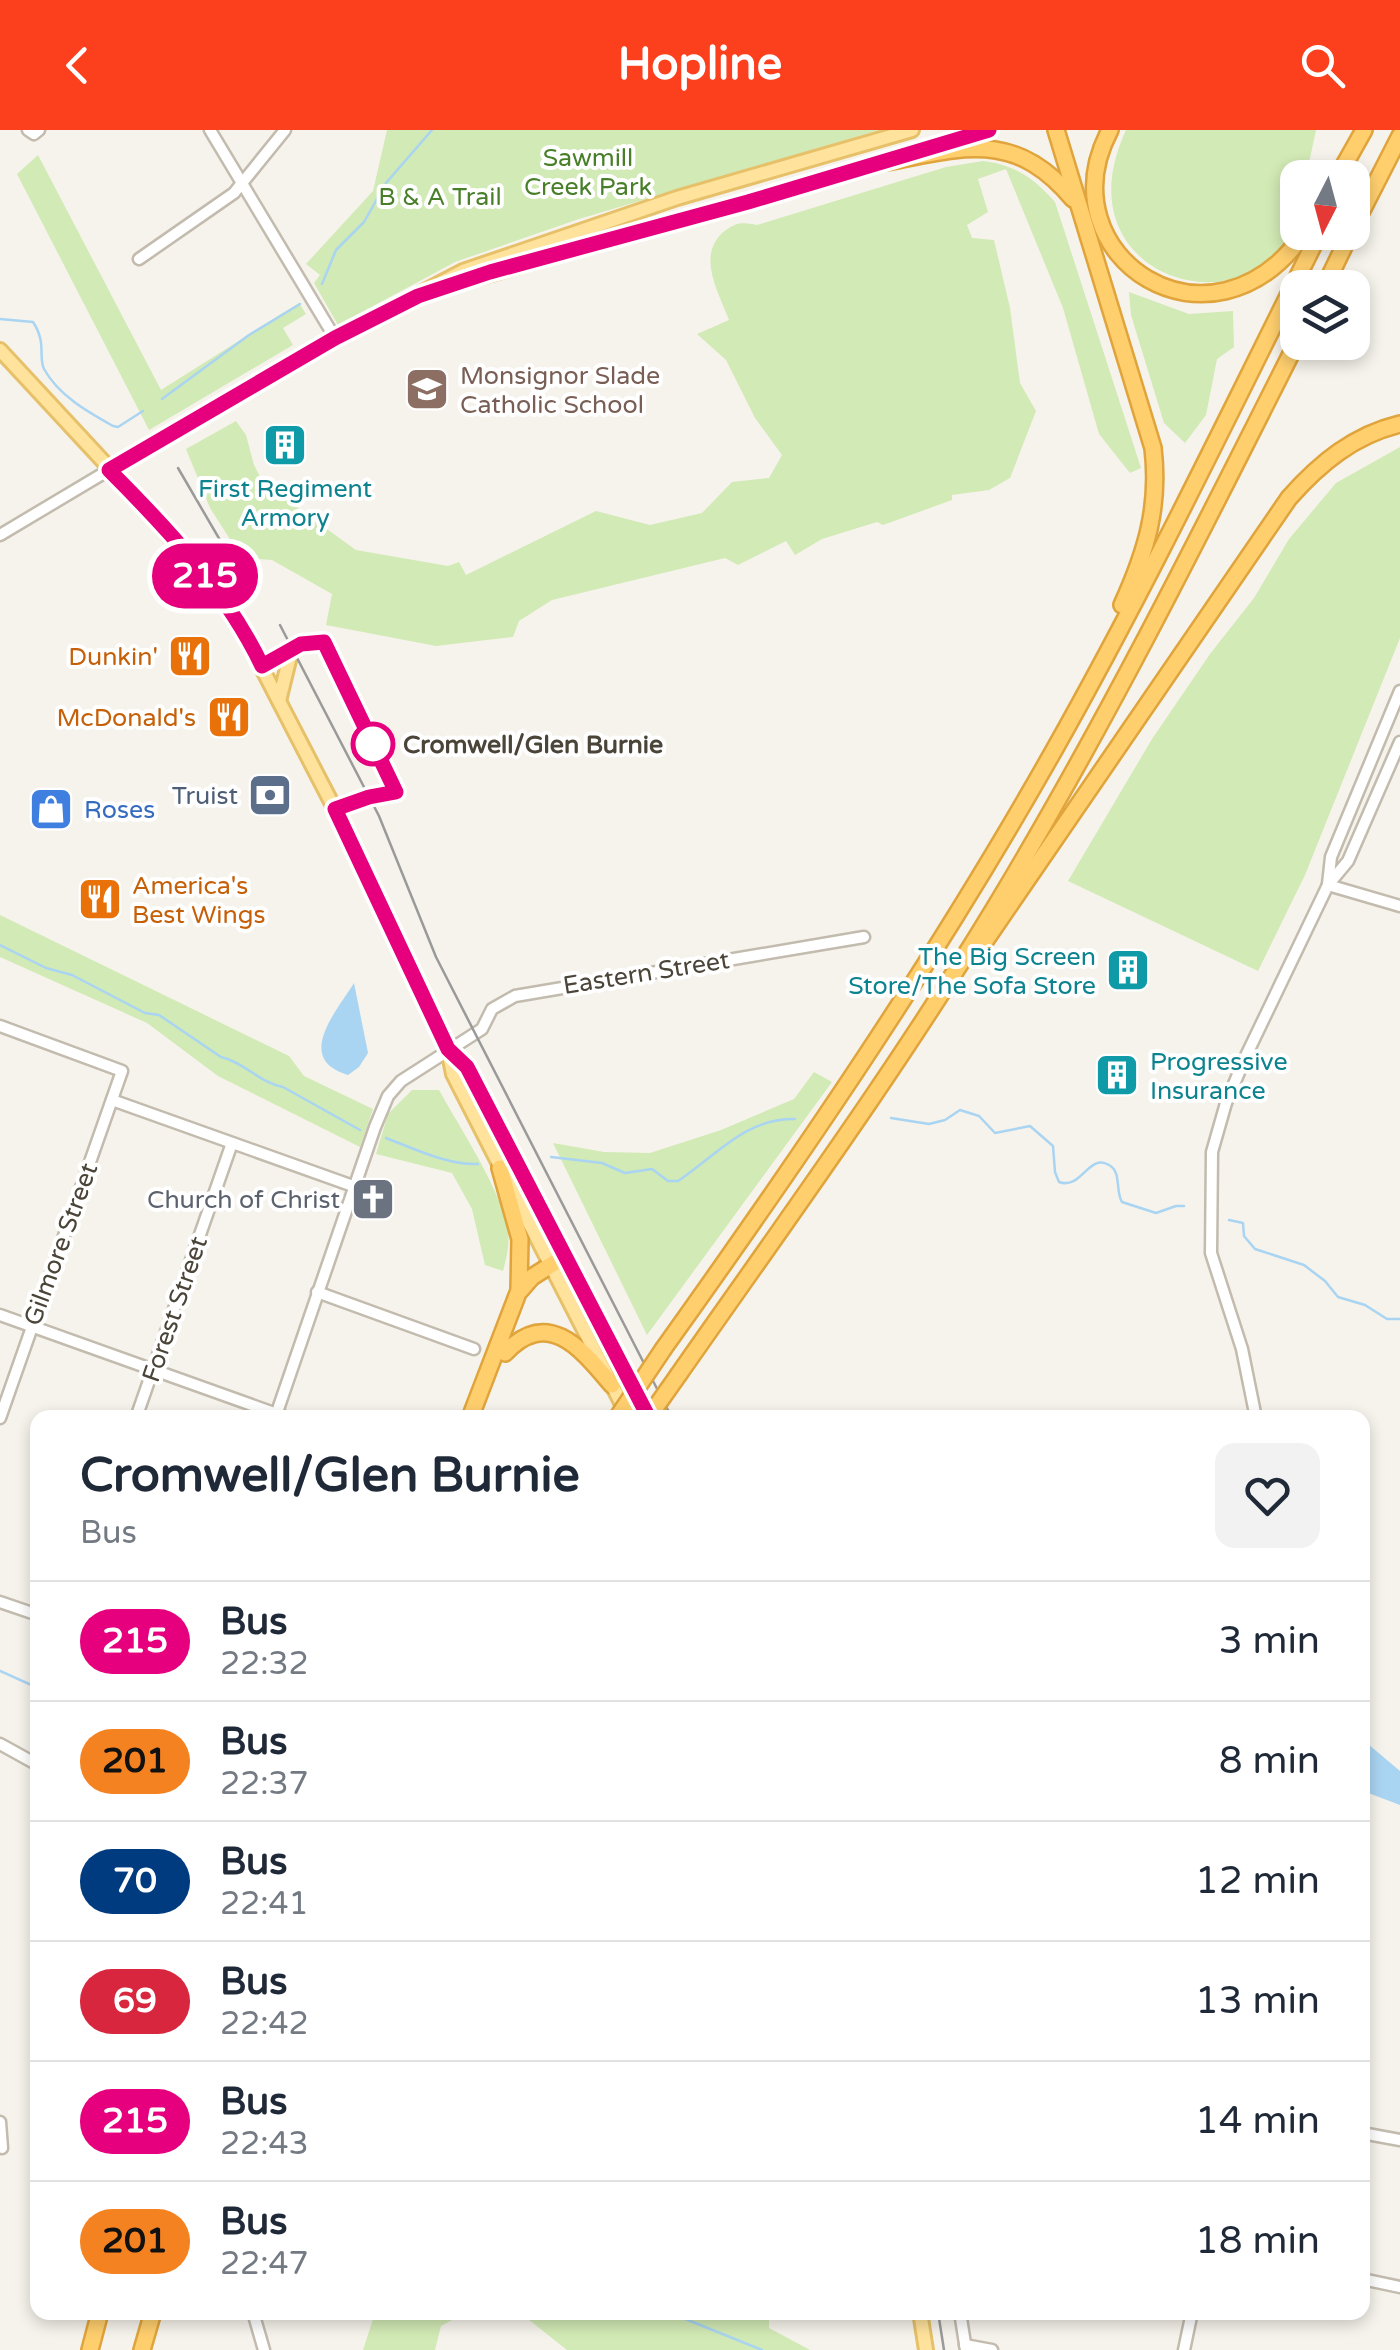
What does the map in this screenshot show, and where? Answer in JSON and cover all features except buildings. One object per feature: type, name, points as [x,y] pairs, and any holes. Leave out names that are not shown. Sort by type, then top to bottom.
[{"type":"highway","points":[[1053,752],[1142,560],[1156,492],[1148,424],[1056,130]]},
{"type":"highway","points":[[1110,130],[1095,174],[1094,193],[1104,230],[1127,263],[1162,287],[1200,295],[1235,290],[1264,277],[1290,250]]},
{"type":"highway","points":[[1349,160],[1368,130]]},
{"type":"highway","points":[[1356,160],[1368,130]]},
{"type":"highway","points":[[1370,196],[1400,136]]},
{"type":"highway","points":[[886,162],[957,149],[1003,150],[1046,170],[1079,207]]},
{"type":"highway","points":[[622,1410],[884,1029],[1053,752],[1132,608],[1311,250]]},
{"type":"highway","points":[[939,999],[1117,695],[1288,360]]},
{"type":"highway","points":[[654,1410],[939,999],[1000,921],[1290,498],[1321,464],[1341,450],[1400,424]]},
{"type":"highway","points":[[473,1410],[518,1293],[522,1267],[520,1239],[500,1168]]},
{"type":"highway","points":[[518,1293],[532,1276],[560,1264]]},
{"type":"highway","points":[[483,1410],[526,1299],[560,1264]]},
{"type":"highway","points":[[505,1353],[529,1336],[559,1335],[578,1346],[612,1385]]},
{"type":"highway","points":[[90,2350],[98,2320]]},
{"type":"highway","points":[[142,2350],[151,2320]]},
{"type":"main road","points":[[109,470],[335,338],[463,271],[677,198],[912,130]]},
{"type":"main road","points":[[418,296],[989,130]]},
{"type":"main road","points":[[0,350],[202,572],[235,616],[357,852],[448,1049],[452,1074],[500,1168],[644,1410]]},
{"type":"main road","points":[[279,701],[292,648]]},
{"type":"main road","points":[[448,1049],[467,1067],[625,1410]]},
{"type":"main road","points":[[921,2320],[926,2350]]},
{"type":"street","points":[[210,130],[335,338]]},
{"type":"street","points":[[140,259],[234,193],[284,130]]},
{"type":"street","points":[[0,535],[109,470]]},
{"type":"street","points":[[1328,885],[1331,857],[1400,692]]},
{"type":"street","points":[[1254,1410],[1242,1349],[1211,1253],[1212,1152],[1244,1058],[1328,885],[1348,861],[1400,742]]},
{"type":"street","points":[[1328,885],[1400,906]]},
{"type":"street","name":"Eastern Street","points":[[354,1186],[392,1091],[415,1070],[484,1027],[500,1002],[527,992],[864,936]]},
{"type":"street","name":"Gilmore Street","points":[[0,1026],[122,1072],[0,1418]]},
{"type":"street","points":[[112,1100],[354,1186],[316,1292],[282,1410]]},
{"type":"street","name":"Forest Street","points":[[139,1410],[232,1143]]},
{"type":"street","points":[[316,1292],[474,1349]]},
{"type":"street","points":[[0,1315],[263,1410]]},
{"type":"street","points":[[0,1602],[30,1612]]},
{"type":"street","points":[[0,1744],[30,1761]]},
{"type":"street","points":[[0,2122],[2,2148]]},
{"type":"street","points":[[1370,2134],[1400,2140]]},
{"type":"street","points":[[1370,2280],[1400,2286]]},
{"type":"street","points":[[255,2320],[264,2350]]},
{"type":"street","points":[[961,2320],[965,2347],[992,2350]]},
{"type":"street","points":[[1184,2350],[1190,2320]]},
{"type":"green space","points":[[387,130],[879,130],[579,219],[455,262],[338,325],[314,283],[320,275],[306,264],[373,191]]},
{"type":"green space","points":[[1126,130],[1316,130],[1310,160],[1280,160],[1280,246],[1272,258],[1240,277],[1204,282],[1168,274],[1137,254],[1117,223],[1112,181]]},
{"type":"green space","points":[[38,155],[161,390],[299,303],[306,314],[283,328],[293,345],[149,430],[17,174]]},
{"type":"green space","points":[[983,161],[1023,174],[1055,202],[1141,468],[1130,473],[1099,434],[1063,308],[1006,169],[978,179],[988,212],[967,225],[972,238],[994,240],[1010,308],[1020,383],[1036,411],[1010,478],[989,490],[952,495],[952,500],[883,525],[877,522],[822,539],[795,555],[786,541],[738,565],[725,558],[552,600],[519,621],[513,637],[436,646],[326,625],[332,594],[272,560],[242,558],[210,508],[186,449],[236,421],[246,435],[254,465],[267,490],[356,550],[448,566],[459,562],[466,575],[596,511],[650,525],[702,513],[732,482],[769,478],[782,455],[755,418],[726,360],[697,334],[729,320],[710,261],[717,239],[737,224],[757,225],[946,167]]},
{"type":"green space","points":[[1129,292],[1189,314],[1233,311],[1234,347],[1217,359],[1206,415],[1185,443],[1164,423],[1131,315]]},
{"type":"green space","points":[[1400,447],[1400,638],[1305,875],[1258,971],[1068,881],[1152,739],[1254,598],[1289,539],[1336,483]]},
{"type":"green space","points":[[0,915],[289,1056],[304,1076],[373,1109],[360,1147],[218,1076],[147,1023],[0,957]]},
{"type":"green space","points":[[814,1072],[832,1082],[647,1335],[553,1143],[604,1152],[650,1153],[721,1130],[794,1099]]},
{"type":"green space","points":[[412,1090],[439,1090],[486,1173],[508,1230],[503,1271],[485,1265],[472,1209],[452,1173],[376,1154],[388,1114]]},
{"type":"green space","points":[[372,2320],[452,2320],[441,2326],[435,2350],[363,2350]]},
{"type":"green space","points":[[529,2320],[769,2320],[769,2328],[810,2350],[567,2350]]},
{"type":"water","points":[[354,983],[368,1053],[348,1075],[332,1068],[321,1047],[330,1021]]},
{"type":"water","points":[[1370,1746],[1400,1771],[1400,1805],[1370,1794]]},
{"type":"waterway","points":[[322,284],[336,250],[364,222],[386,183],[432,130]]},
{"type":"waterway","points":[[162,399],[249,335],[300,304]]},
{"type":"waterway","points":[[0,319],[33,322],[40,337],[44,369],[84,409],[118,427],[143,411]]},
{"type":"waterway","points":[[0,945],[46,968],[72,975],[145,1013],[159,1015],[221,1057],[360,1130]]},
{"type":"waterway","points":[[891,1118],[929,1124],[960,1110],[979,1116],[995,1133],[1030,1126],[1053,1146],[1059,1182],[1074,1181],[1090,1167],[1102,1163],[1116,1172],[1122,1202],[1156,1213],[1184,1206]]},
{"type":"waterway","points":[[551,1157],[602,1163],[625,1173],[652,1169],[668,1181],[678,1181],[746,1132],[777,1120],[795,1119]]},
{"type":"waterway","points":[[386,1138],[443,1159],[478,1164]]},
{"type":"waterway","points":[[1229,1220],[1243,1223],[1244,1236],[1255,1249],[1304,1265],[1338,1297],[1365,1305],[1387,1319],[1400,1319]]},
{"type":"waterway","points":[[0,1671],[30,1684]]},
{"type":"waterway","points":[[688,2320],[762,2350]]},
{"type":"tram line","points":[[178,468],[238,571]]},
{"type":"tram line","points":[[280,625],[379,816],[436,957],[668,1410]]},
{"type":"tram line","points":[[939,2320],[944,2350]]},
{"type":"bus line","name":"215","points":[[645,1410],[467,1067],[448,1049],[335,809],[396,792],[324,642],[301,644],[262,666],[235,616],[202,572],[109,470],[335,338],[418,296],[989,130]]},
{"type":"place","name":"Monsignor Slade Catholic School","points":[[427,389]]},
{"type":"place","name":"First Regiment Armory","points":[[285,445]]},
{"type":"place","name":"Dunkin'","points":[[190,656]]},
{"type":"place","name":"McDonald's","points":[[229,717]]},
{"type":"place","name":"Cromwell/Glen Burnie","points":[[373,744]]},
{"type":"place","name":"Truist","points":[[270,795]]},
{"type":"place","name":"Roses","points":[[51,809]]},
{"type":"place","name":"America's Best Wings","points":[[100,899]]},
{"type":"place","name":"The Big Screen Store/The Sofa Store","points":[[1128,970]]},
{"type":"place","name":"Progressive Insurance","points":[[1117,1075]]},
{"type":"place","name":"Church of Christ","points":[[373,1199]]},
{"type":"park label","name":"Sawmill Creek Park","points":[[588,172]]},
{"type":"park label","name":"B & A Trail","points":[[440,196]]}]
